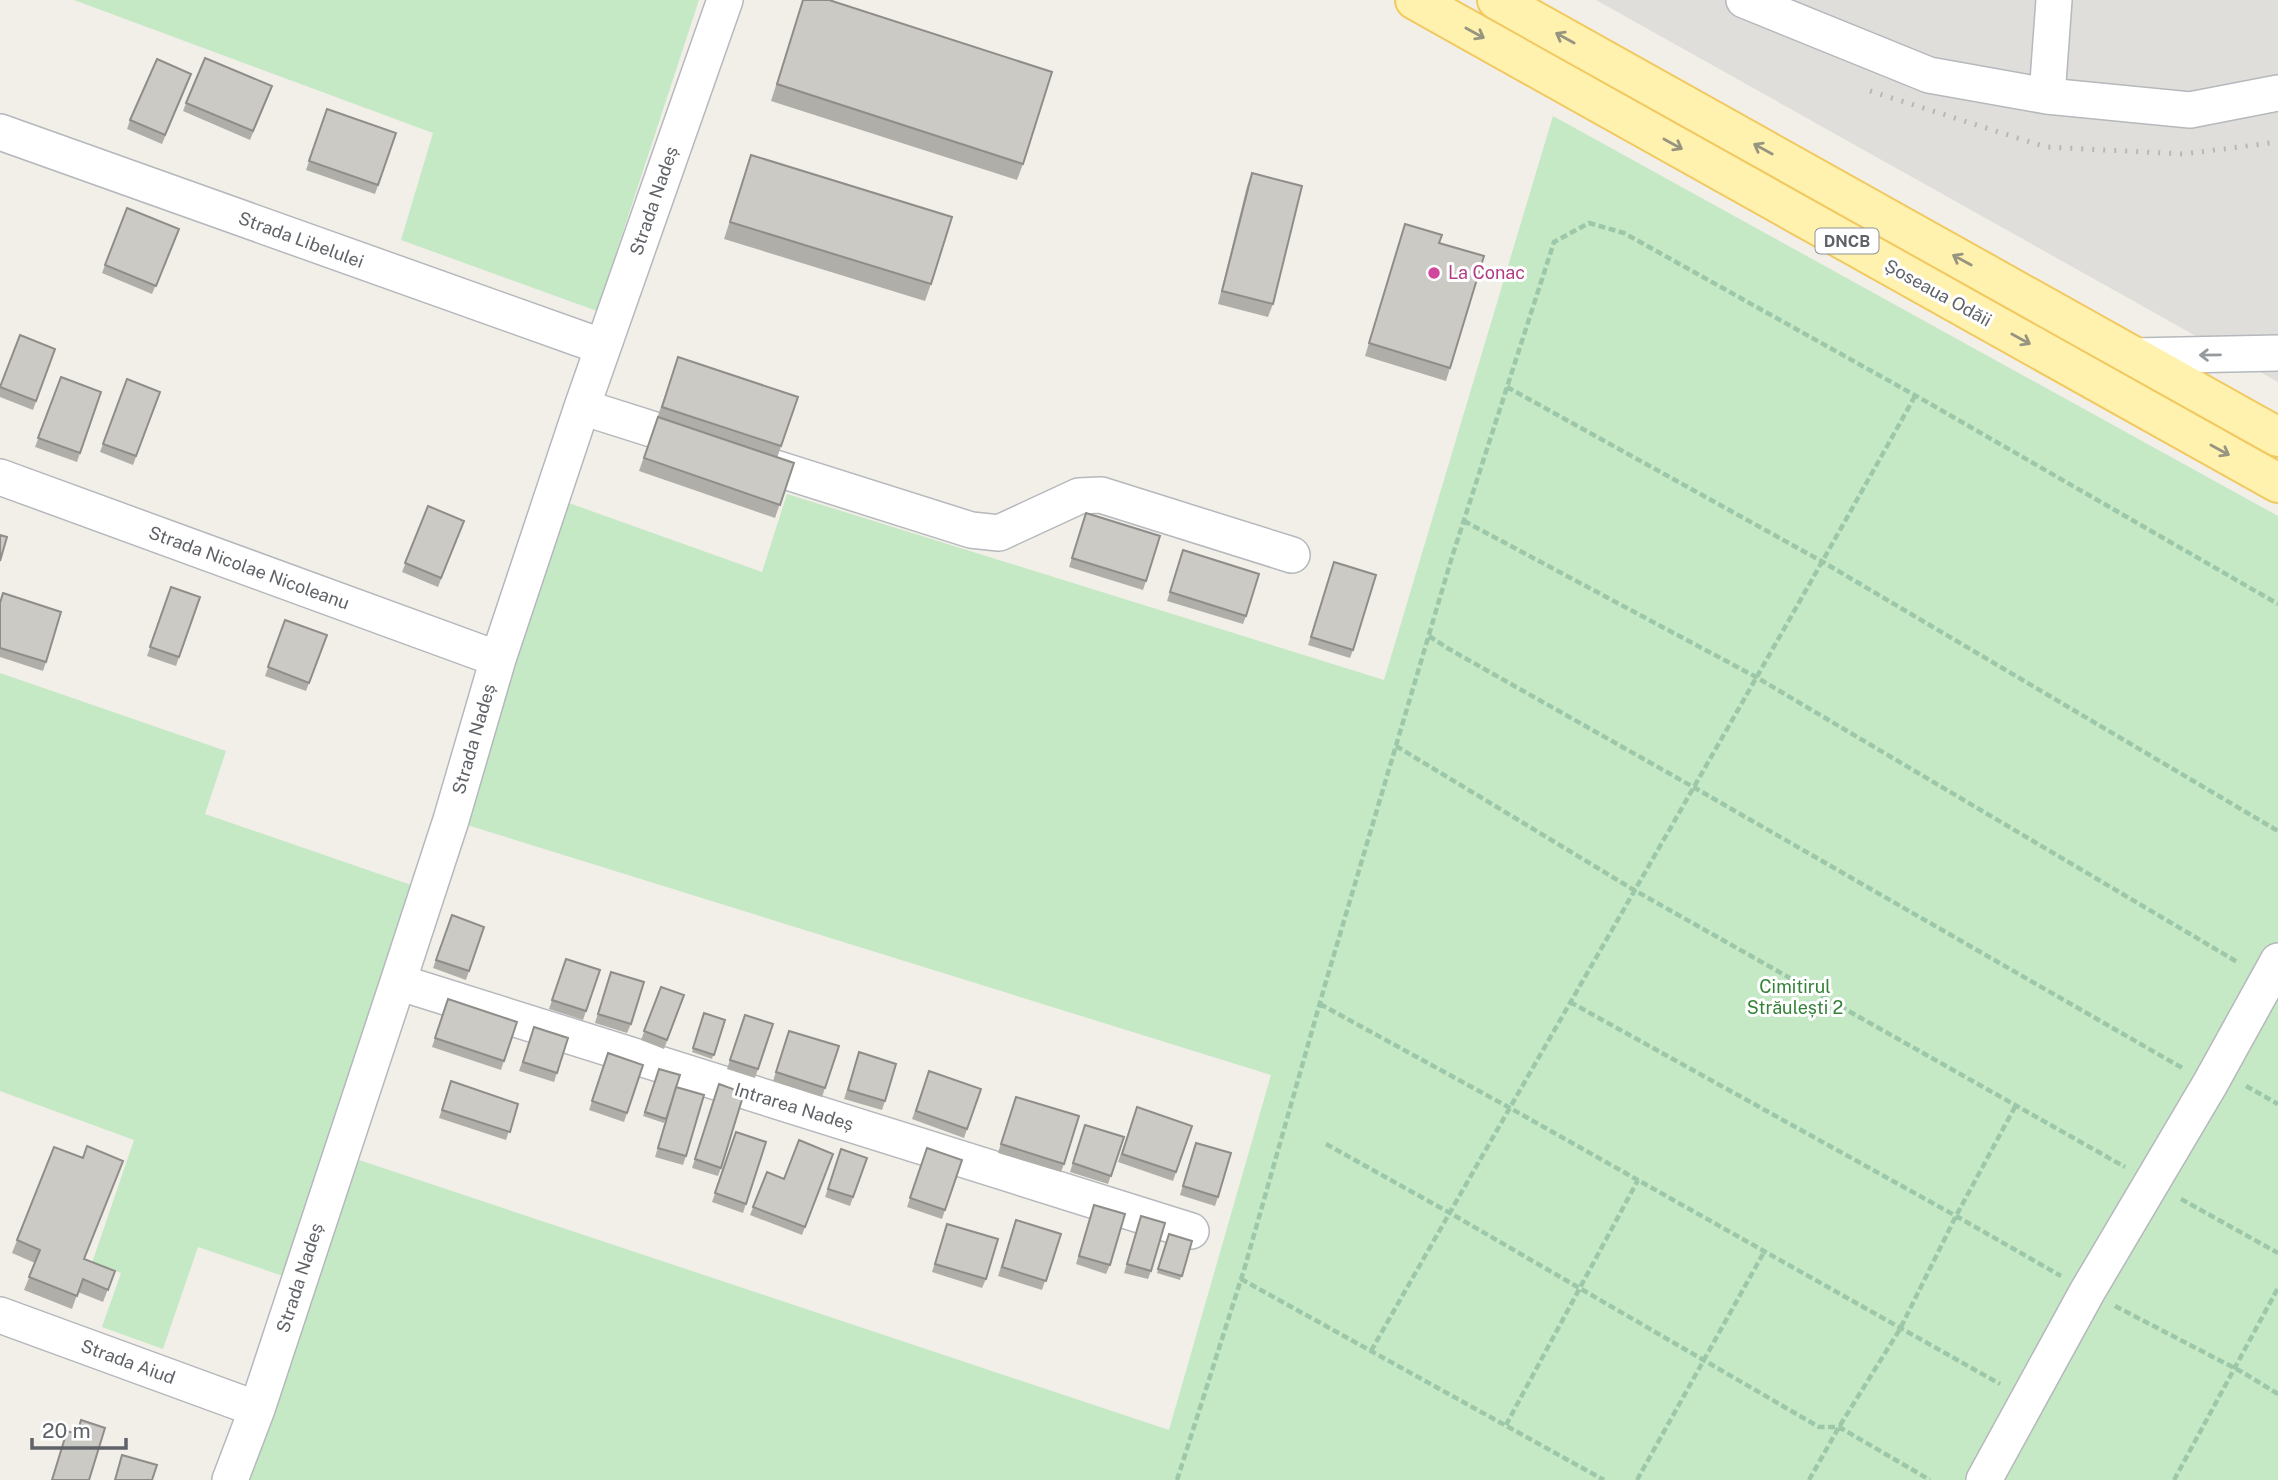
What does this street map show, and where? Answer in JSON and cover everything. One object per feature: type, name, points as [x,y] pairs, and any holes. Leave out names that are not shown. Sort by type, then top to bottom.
[{"type":"main road","name":"Șoseaua Odăii","points":[[1415,0],[2278,483]]},
{"type":"main road","name":"DNCB","points":[[1497,0],[2278,437]]},
{"type":"street","name":"Strada Nadeș","points":[[230,1480],[257,1409],[398,982],[451,820],[498,659],[582,407],[725,0]]},
{"type":"street","points":[[1744,0],[1929,75],[2047,96],[2190,110],[2278,93]]},
{"type":"street","points":[[2047,96],[2054,0]]},
{"type":"street","name":"Strada Libelulei","points":[[0,132],[603,347]]},
{"type":"street","points":[[2134,356],[2278,353]]},
{"type":"street","points":[[582,407],[971,530],[999,533],[1079,495],[1101,495],[1292,555]]},
{"type":"street","name":"Strada Nicolae Nicoleanu","points":[[0,477],[498,659]]},
{"type":"street","points":[[1984,1480],[2087,1292],[2210,1084],[2272,970]]},
{"type":"street","name":"Intrarea Nadeș","points":[[398,982],[1191,1231]]},
{"type":"street","name":"Strada Aiud","points":[[0,1315],[257,1409]]},
{"type":"path","points":[[1177,1480],[1241,1279],[1464,520],[1554,242],[1589,223],[1624,233],[2278,604]]},
{"type":"path","points":[[1507,387],[1823,562],[2278,831]]},
{"type":"path","points":[[1371,1351],[1695,788],[1915,396]]},
{"type":"path","points":[[1464,520],[1756,677],[2272,970]]},
{"type":"path","points":[[1429,636],[2210,1084]]},
{"type":"path","points":[[1396,746],[1634,890],[2278,1253]]},
{"type":"path","points":[[1570,1002],[1956,1216],[2087,1292],[2278,1394]]},
{"type":"path","points":[[1320,1004],[2028,1400]]},
{"type":"path","points":[[1809,1480],[1900,1329],[1956,1216],[2016,1105]]},
{"type":"path","points":[[1326,1144],[1819,1426],[1839,1427],[1930,1480]]},
{"type":"path","points":[[1506,1425],[1638,1180]]},
{"type":"path","points":[[1637,1480],[1764,1252]]},
{"type":"path","points":[[1241,1279],[1604,1480]]},
{"type":"path","points":[[2184,1480],[2175,1478],[2278,1288]]},
{"type":"shaded area","points":[[1596,0],[2278,0],[2278,382]]},
{"type":"green space","points":[[74,0],[699,0],[597,311],[401,240],[433,133]]},
{"type":"green space","name":"Cimitirul Străulești 2","points":[[1553,116],[2278,516],[2278,1480],[236,1480],[341,1154],[1169,1430],[1271,1075],[451,820],[552,497],[762,572],[787,494],[1384,680]]},
{"type":"green space","points":[[0,673],[226,751],[205,814],[417,887],[283,1276],[198,1247],[163,1349],[102,1327],[121,1273],[92,1263],[134,1140],[0,1091]]},
{"type":"building","points":[[803,0],[829,0],[1052,72],[1023,164],[777,84]]},
{"type":"building","points":[[205,58],[272,86],[253,131],[186,103]]},
{"type":"building","points":[[157,59],[191,74],[165,135],[130,120]]},
{"type":"building","points":[[327,109],[396,133],[378,185],[309,161]]},
{"type":"building","points":[[751,155],[952,217],[931,284],[730,222]]},
{"type":"building","points":[[1252,173],[1302,186],[1273,304],[1222,291]]},
{"type":"building","points":[[127,208],[179,229],[156,286],[105,265]]},
{"type":"building","points":[[1405,224],[1442,235],[1439,243],[1484,256],[1450,368],[1369,343]]},
{"type":"building","points":[[20,335],[55,349],[36,401],[0,387]]},
{"type":"building","points":[[678,357],[798,397],[781,446],[662,407]]},
{"type":"building","points":[[61,377],[101,392],[80,453],[38,438]]},
{"type":"building","points":[[127,379],[160,392],[136,456],[103,444]]},
{"type":"building","points":[[658,417],[794,463],[780,505],[644,458]]},
{"type":"building","points":[[428,506],[464,521],[441,578],[405,563]]},
{"type":"building","points":[[1086,513],[1160,536],[1146,581],[1072,558]]},
{"type":"building","points":[[0,535],[7,537],[0,561]]},
{"type":"building","points":[[1183,550],[1259,574],[1246,616],[1170,592]]},
{"type":"building","points":[[1334,562],[1376,575],[1353,650],[1311,637]]},
{"type":"building","points":[[171,587],[200,597],[179,657],[150,647]]},
{"type":"building","points":[[3,593],[61,612],[46,662],[0,648],[0,603]]},
{"type":"building","points":[[285,620],[327,635],[309,683],[268,667]]},
{"type":"building","points":[[452,915],[484,927],[469,971],[436,960]]},
{"type":"building","points":[[566,959],[600,970],[586,1011],[552,1000]]},
{"type":"building","points":[[611,972],[644,982],[631,1024],[598,1014]]},
{"type":"building","points":[[661,987],[684,995],[667,1040],[644,1031]]},
{"type":"building","points":[[448,999],[517,1022],[504,1061],[435,1038]]},
{"type":"building","points":[[704,1013],[725,1020],[714,1055],[693,1048]]},
{"type":"building","points":[[745,1015],[773,1024],[758,1069],[730,1060]]},
{"type":"building","points":[[534,1027],[568,1038],[557,1073],[523,1062]]},
{"type":"building","points":[[789,1031],[839,1046],[825,1088],[776,1072]]},
{"type":"building","points":[[859,1052],[896,1064],[885,1101],[848,1090]]},
{"type":"building","points":[[608,1053],[643,1065],[627,1113],[592,1101]]},
{"type":"building","points":[[659,1069],[680,1075],[666,1119],[645,1112]]},
{"type":"building","points":[[929,1071],[981,1089],[967,1129],[916,1111]]},
{"type":"building","points":[[451,1081],[518,1104],[510,1132],[442,1110]]},
{"type":"building","points":[[719,1084],[744,1093],[721,1168],[695,1159]]},
{"type":"building","points":[[676,1087],[704,1095],[686,1156],[658,1148]]},
{"type":"building","points":[[1016,1097],[1079,1116],[1064,1164],[1001,1144]]},
{"type":"building","points":[[1137,1107],[1192,1126],[1176,1172],[1122,1154]]},
{"type":"building","points":[[1085,1125],[1124,1137],[1111,1176],[1073,1163]]},
{"type":"building","points":[[736,1132],[766,1142],[746,1204],[715,1193]]},
{"type":"building","points":[[799,1140],[833,1154],[805,1227],[753,1207],[767,1172],[784,1179]]},
{"type":"building","points":[[1196,1143],[1231,1153],[1218,1197],[1183,1186]]},
{"type":"building","points":[[87,1146],[123,1161],[84,1259],[115,1271],[108,1290],[83,1279],[77,1296],[29,1277],[40,1250],[17,1240],[54,1147],[83,1158]]},
{"type":"building","points":[[927,1148],[962,1160],[945,1210],[910,1198]]},
{"type":"building","points":[[841,1149],[867,1158],[853,1197],[828,1189]]},
{"type":"building","points":[[1094,1205],[1125,1214],[1110,1265],[1079,1256]]},
{"type":"building","points":[[1141,1216],[1165,1223],[1151,1271],[1127,1264]]},
{"type":"building","points":[[1016,1220],[1061,1234],[1046,1281],[1002,1267]]},
{"type":"building","points":[[947,1224],[998,1239],[986,1279],[935,1264]]},
{"type":"building","points":[[1169,1234],[1192,1241],[1182,1276],[1158,1269]]},
{"type":"building","points":[[81,1420],[105,1428],[89,1480],[52,1480],[67,1431],[77,1434]]},
{"type":"building","points":[[122,1455],[157,1465],[152,1480],[115,1480]]},
{"type":"railway","points":[[1870,91],[2046,147],[2184,154],[2278,142]]},
{"type":"place","name":"La Conac","points":[[1434,273]]}]
